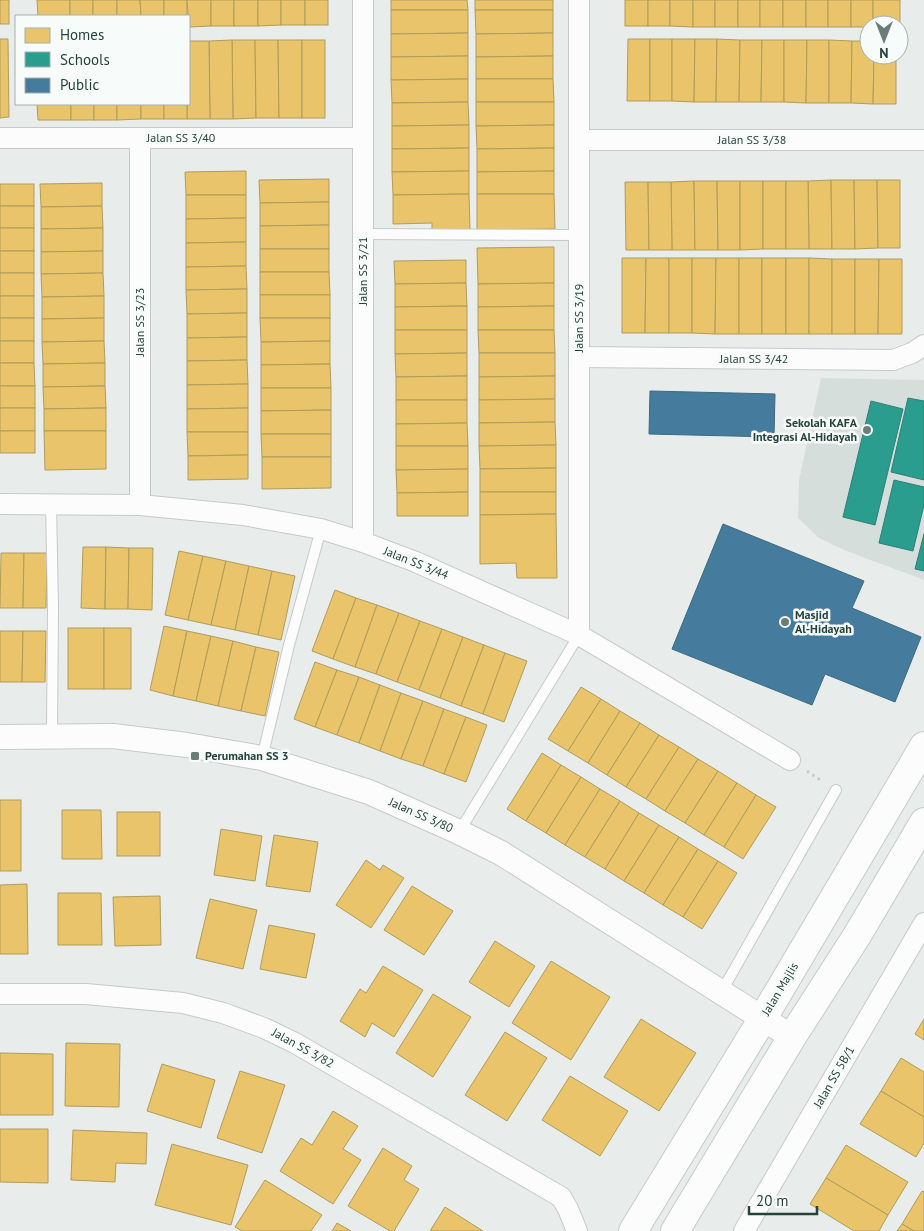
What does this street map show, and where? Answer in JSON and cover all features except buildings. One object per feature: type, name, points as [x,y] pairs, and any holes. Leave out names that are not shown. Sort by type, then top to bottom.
[{"type":"main road","name":"Jalan Majlis","points":[[633,1231],[763,1018],[924,746]]},
{"type":"main road","points":[[675,1231],[792,1036],[858,934],[924,822]]},
{"type":"street","name":"Jalan SS 3/21","points":[[363,0],[363,542]]},
{"type":"street","name":"Jalan SS 3/19","points":[[579,0],[579,635]]},
{"type":"street","name":"Jalan SS 3/40","points":[[0,138],[363,138]]},
{"type":"street","name":"Jalan SS 3/23","points":[[140,138],[140,506]]},
{"type":"street","name":"Jalan SS 3/38","points":[[579,140],[924,140]]},
{"type":"street","name":"Jalan SS 3/42","points":[[579,358],[893,360],[912,353],[924,345]]},
{"type":"street","name":"Jalan SS 3/44","points":[[0,504],[140,506],[243,515],[321,530],[363,542],[416,562],[579,635],[790,760]]},
{"type":"street","name":"Jalan SS 3/80","points":[[0,737],[113,736],[187,745],[262,758],[369,792],[501,853],[792,1036]]},
{"type":"street","name":"Jalan SS 5B/1","points":[[744,1231],[924,923]]},
{"type":"street","name":"Jalan SS 3/82","points":[[0,994],[86,994],[183,1003],[223,1013],[264,1028],[295,1043],[561,1197],[577,1231]]},
{"type":"lane","points":[[363,234],[579,235]]},
{"type":"lane","points":[[51,504],[53,607],[52,736]]},
{"type":"lane","points":[[262,758],[289,645],[321,530]]},
{"type":"lane","points":[[459,832],[579,635]]},
{"type":"lane","points":[[722,992],[836,790]]},
{"type":"path","points":[[790,760],[836,790]]},
{"type":"shaded area","name":"Sekolah KAFA Integrasi Al-Hidayah","points":[[821,378],[924,380],[924,580],[844,550],[819,538],[798,518],[799,480]]},
{"type":"place","name":"Sekolah KAFA Integrasi Al-Hidayah","points":[[867,430]]},
{"type":"place","name":"Masjid Al-Hidayah","points":[[785,622]]},
{"type":"place","name":"Perumahan SS 3","points":[[195,756]]}]
